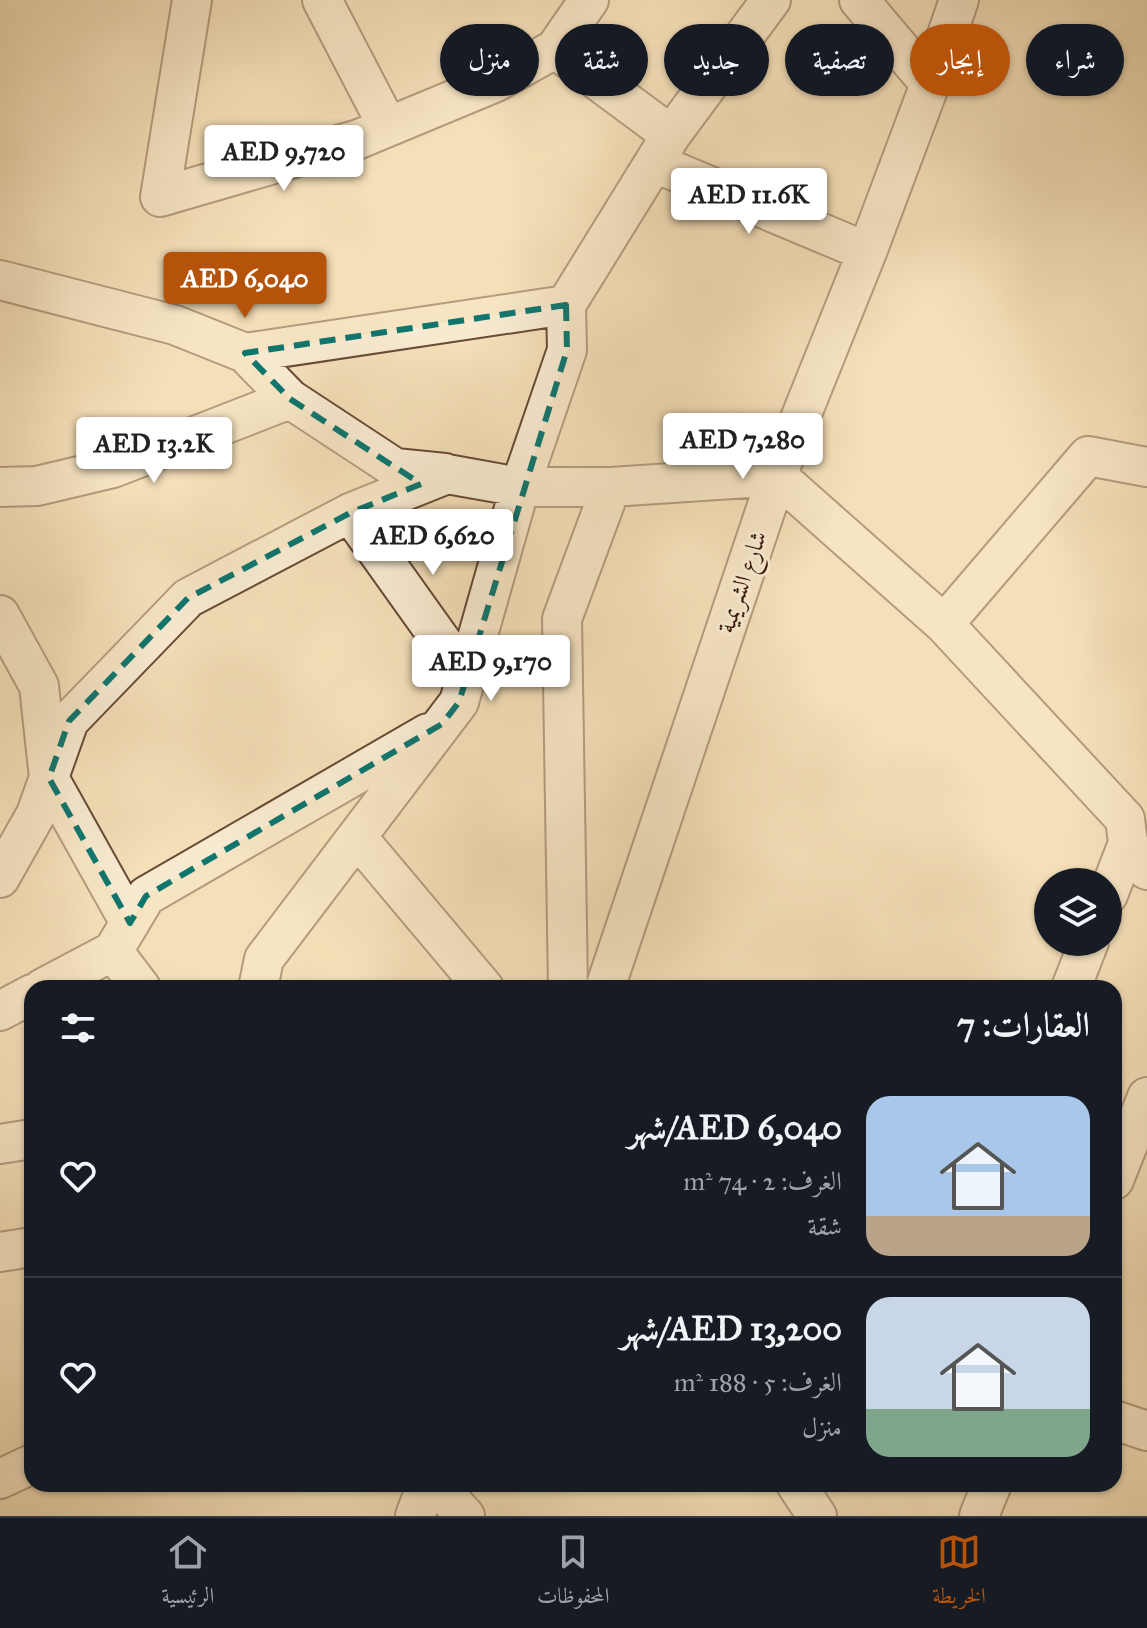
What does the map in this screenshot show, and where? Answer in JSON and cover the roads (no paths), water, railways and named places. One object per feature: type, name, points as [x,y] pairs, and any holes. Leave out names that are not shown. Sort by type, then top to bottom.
[{"type":"street","points":[[192,0],[160,197],[359,139],[496,82],[555,49]]},
{"type":"street","points":[[322,0],[388,127]]},
{"type":"street","points":[[572,24],[589,0]]},
{"type":"street","points":[[260,980],[264,959],[459,702],[520,487],[567,350],[566,305],[663,149],[771,0]]},
{"type":"street","points":[[859,0],[910,60]]},
{"type":"street","name":"شارع الشريمية","points":[[951,24],[959,0]]},
{"type":"street","points":[[606,96],[663,149],[867,252]]},
{"type":"street","name":"شارع الشريمية","points":[[608,980],[777,476],[926,96]]},
{"type":"street","points":[[0,280],[175,325],[245,353],[290,399],[395,468],[520,487],[611,487],[777,476],[944,624],[1137,833],[1121,868]]},
{"type":"street","points":[[245,353],[566,305]]},
{"type":"street","points":[[0,487],[37,486],[113,468],[290,399]]},
{"type":"street","points":[[944,624],[1088,456],[1147,467]]},
{"type":"street","points":[[0,878],[16,815],[49,778],[69,721],[188,598],[350,513],[447,474]]},
{"type":"street","points":[[568,980],[562,619],[611,487]]},
{"type":"street","points":[[350,513],[467,677]]},
{"type":"street","points":[[0,615],[39,686],[49,778],[76,822],[138,980]]},
{"type":"street","points":[[55,980],[122,937],[146,896],[442,724]]},
{"type":"street","points":[[357,837],[477,980]]},
{"type":"street","points":[[1074,980],[1084,956]]},
{"type":"street","points":[[1122,1160],[1147,1097]]},
{"type":"street","points":[[0,1144],[24,1140]]},
{"type":"street","points":[[0,1252],[24,1248]]},
{"type":"street","points":[[1122,1423],[1147,1431]]},
{"type":"street","points":[[0,1479],[24,1468]]},
{"type":"street","points":[[415,1516],[424,1492]]},
{"type":"street","points":[[443,1492],[465,1516]]},
{"type":"street","points":[[801,1492],[817,1516]]},
{"type":"street","points":[[979,1516],[989,1492]]}]
